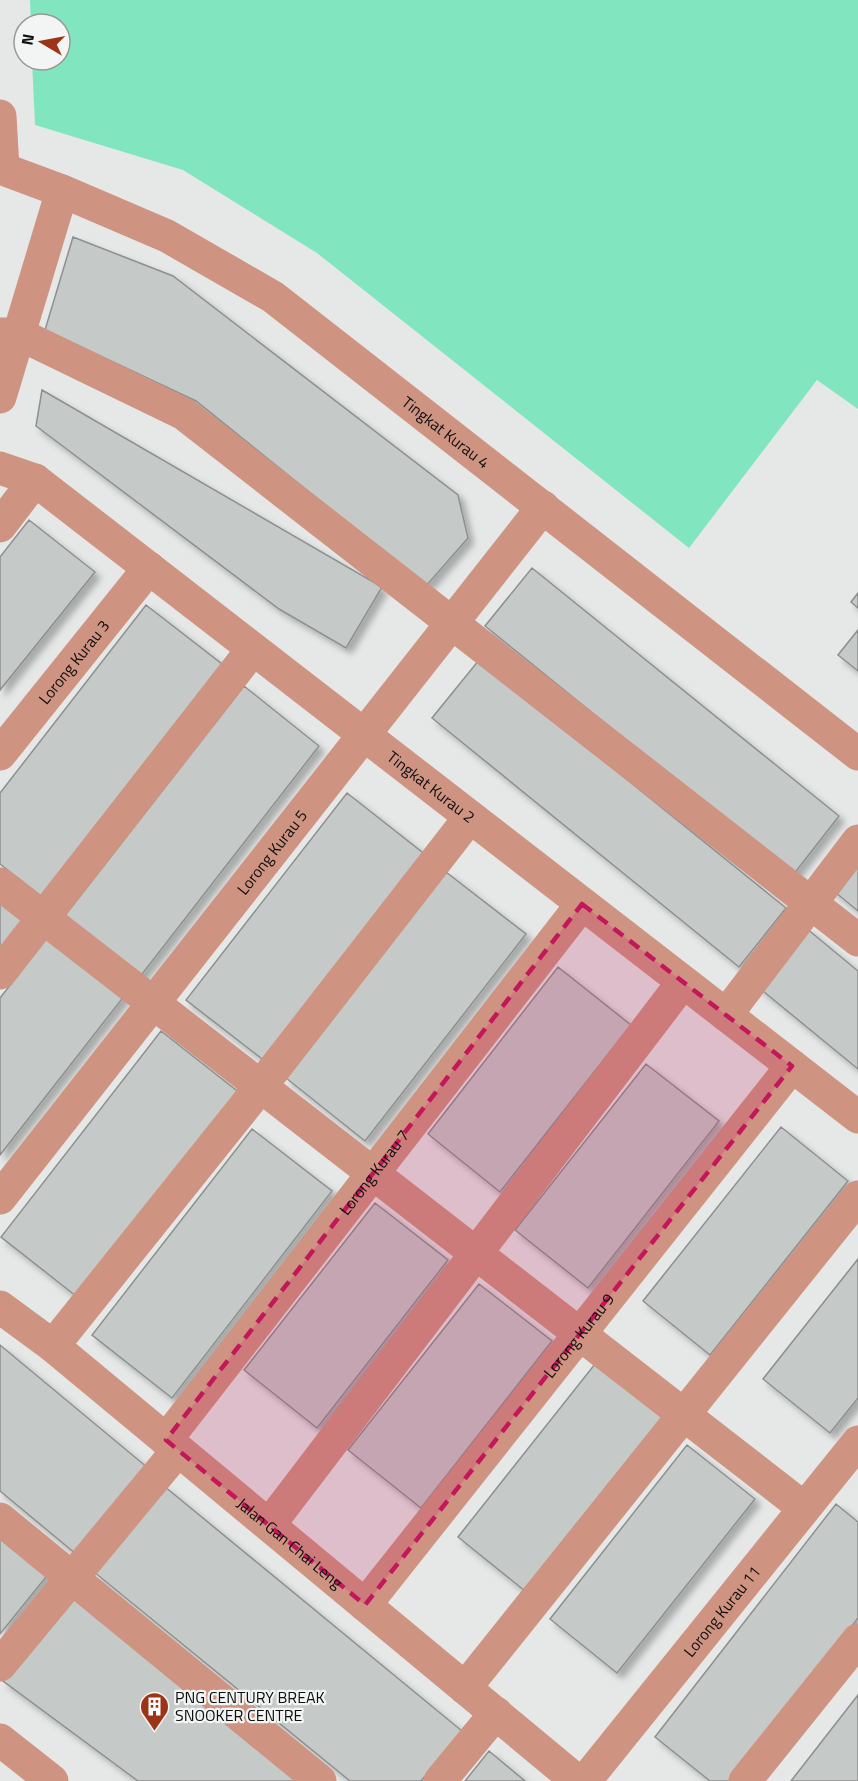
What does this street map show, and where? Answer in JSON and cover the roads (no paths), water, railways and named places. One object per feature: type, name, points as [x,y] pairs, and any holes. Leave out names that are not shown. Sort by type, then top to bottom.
[{"type":"street","points":[[0,116],[1,168]]},
{"type":"street","name":"Tingkat Kurau 4","points":[[1,168],[62,191],[167,236],[273,297],[856,747]]},
{"type":"street","points":[[0,396],[9,334],[62,191]]},
{"type":"street","points":[[9,334],[184,414],[858,940]]},
{"type":"street","name":"Tingkat Kurau 2","points":[[0,468],[35,480],[858,1117]]},
{"type":"street","points":[[0,526],[35,480]]},
{"type":"street","name":"Lorong Kurau 5","points":[[0,1198],[543,507]]},
{"type":"street","name":"Lorong Kurau 3","points":[[0,754],[149,568]]},
{"type":"street","points":[[0,973],[253,649]]},
{"type":"street","points":[[53,1347],[261,1086],[470,817]]},
{"type":"street","points":[[726,1015],[858,841]]},
{"type":"street","points":[[0,884],[804,1509]]},
{"type":"street","name":"Lorong Kurau 7","points":[[0,1665],[72,1578],[374,1174],[582,904]]},
{"type":"street","points":[[269,1525],[682,982]]},
{"type":"street","name":"Lorong Kurau 9","points":[[365,1605],[792,1066]]},
{"type":"street","points":[[465,1688],[858,1197]]},
{"type":"street","name":"Jalan Gan Chai Leng","points":[[0,1307],[53,1347],[578,1781]]},
{"type":"street","name":"Lorong Kurau 11","points":[[585,1781],[804,1509],[854,1455]]},
{"type":"street","points":[[0,1519],[320,1781]]},
{"type":"street","points":[[745,1781],[858,1640]]},
{"type":"street","points":[[440,1781],[496,1713]]},
{"type":"street","points":[[0,1740],[52,1781]]},
{"type":"place","name":"PNG CENTURY BREAK SNOOKER CENTRE","points":[[154,1732]]}]
